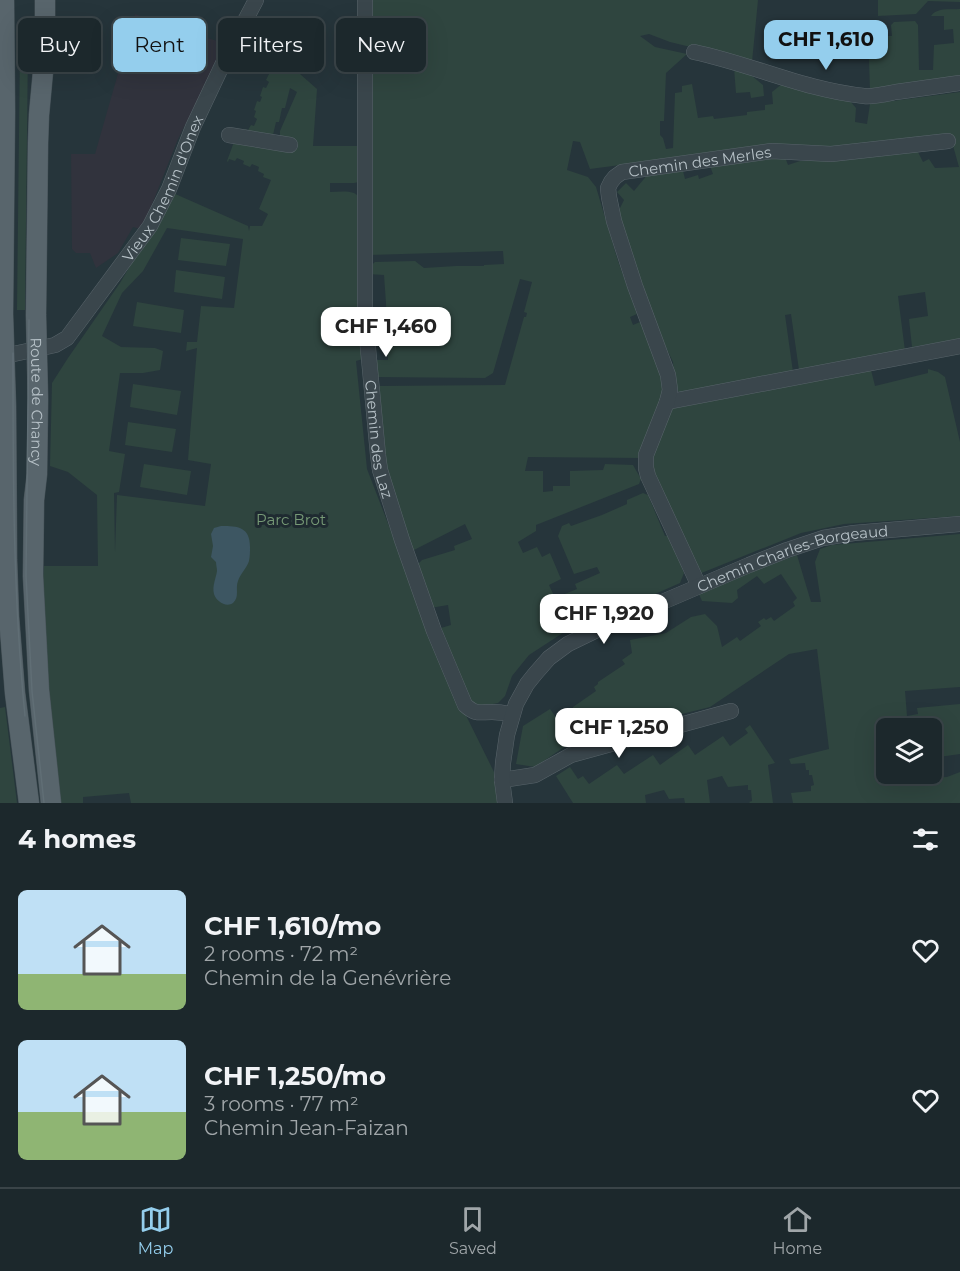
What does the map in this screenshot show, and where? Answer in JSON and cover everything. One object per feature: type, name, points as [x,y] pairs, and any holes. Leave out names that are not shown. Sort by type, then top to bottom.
[{"type":"main road","name":"Route de Chancy","points":[[4,0],[3,356],[9,617],[16,702],[29,803]]},
{"type":"main road","name":"Route de Chancy","points":[[45,0],[45,50],[38,143],[37,474],[34,500],[33,576],[39,690],[51,803]]},
{"type":"street","name":"Vieux Chemin d'Onex","points":[[3,356],[55,345],[67,338],[150,226],[169,189],[193,127],[256,0]]},
{"type":"street","name":"Chemin des Laz","points":[[365,0],[365,316],[380,470],[434,630],[465,705],[473,712],[512,715]]},
{"type":"street","points":[[694,52],[808,84],[865,96],[960,83]]},
{"type":"street","points":[[229,135],[290,145]]},
{"type":"street","name":"Chemin des Merles","points":[[699,586],[646,468],[648,451],[668,402],[670,390],[668,375],[614,221],[608,188],[615,177],[622,172],[772,151],[831,153],[948,141]]},
{"type":"street","points":[[668,402],[960,346]]},
{"type":"street","name":"Chemin Charles-Borgeaud","points":[[505,803],[502,763],[516,704],[527,684],[542,665],[563,647],[758,561],[823,538],[854,533],[960,524]]},
{"type":"street","points":[[502,780],[535,775],[571,755],[731,711]]},
{"type":"shaded area","points":[[135,14],[147,18],[134,18]]},
{"type":"shaded area","points":[[206,37],[218,41],[218,60],[178,139],[140,229],[133,227],[118,253],[96,268],[90,253],[76,253],[72,249],[71,154],[95,154],[118,72],[206,72]]},
{"type":"green space","points":[[373,0],[758,0],[752,62],[670,42],[649,34],[640,36],[655,47],[687,54],[666,73],[664,121],[660,121],[660,135],[666,149],[673,148],[675,93],[682,92],[682,86],[692,84],[698,118],[713,116],[714,119],[765,110],[765,105],[773,104],[772,92],[782,84],[850,101],[856,108],[855,122],[867,124],[870,104],[960,92],[960,339],[912,347],[909,319],[928,316],[925,292],[898,296],[905,351],[799,370],[791,314],[785,315],[793,372],[682,394],[675,389],[673,362],[658,331],[618,212],[624,200],[617,192],[626,183],[634,191],[648,174],[683,171],[685,179],[698,175],[699,179],[713,174],[710,166],[785,157],[788,165],[800,161],[832,161],[917,150],[923,162],[929,159],[935,168],[959,167],[950,135],[866,144],[673,158],[590,169],[580,142],[573,141],[567,170],[588,177],[596,187],[617,258],[637,314],[630,317],[633,325],[640,322],[661,370],[665,394],[641,458],[528,457],[525,471],[543,471],[543,492],[553,491],[553,486],[570,486],[570,471],[603,470],[605,464],[633,465],[641,479],[639,484],[536,525],[536,531],[518,542],[523,553],[537,547],[542,557],[550,553],[561,579],[549,585],[555,598],[577,589],[575,584],[600,573],[597,567],[574,574],[558,536],[562,526],[569,523],[571,526],[602,515],[627,504],[627,500],[643,493],[648,495],[665,536],[670,535],[684,573],[680,583],[572,627],[529,655],[512,676],[505,696],[498,703],[488,705],[471,703],[441,628],[451,625],[448,605],[430,608],[416,566],[422,560],[455,550],[454,546],[472,539],[465,524],[412,551],[386,473],[376,389],[380,386],[505,385],[524,317],[526,317],[527,313],[524,312],[532,282],[520,279],[493,373],[485,378],[375,377],[374,360],[388,360],[386,303],[384,275],[368,274],[368,268],[375,262],[415,261],[424,268],[504,264],[503,251],[369,255],[368,73],[426,72],[426,18],[371,18]]},
{"type":"green space","points":[[878,0],[960,0],[960,2],[928,1],[916,14],[878,16]]},
{"type":"green space","points":[[960,9],[960,79],[870,91],[869,59],[881,58],[881,36],[892,36],[891,25],[894,22],[915,21],[918,25],[919,70],[933,70],[934,45],[954,43],[953,29],[944,30],[944,16],[931,16],[940,10]]},
{"type":"green space","points":[[734,68],[747,72],[763,85],[764,96],[751,98],[750,92],[736,93]]},
{"type":"green space","points":[[20,72],[28,72],[25,310],[17,310]]},
{"type":"green space","name":"Parc Brot","points":[[270,72],[298,72],[317,89],[313,146],[361,146],[359,182],[330,183],[330,192],[351,192],[361,199],[363,359],[356,361],[367,469],[448,679],[494,772],[497,803],[131,803],[129,793],[83,797],[83,803],[59,803],[51,748],[41,594],[44,566],[98,566],[97,495],[68,472],[50,466],[52,383],[120,283],[173,193],[248,226],[249,231],[250,226],[262,226],[268,214],[259,209],[271,180],[263,177],[264,174],[258,171],[259,167],[252,164],[250,167],[237,158],[235,161],[229,159],[227,161],[235,139],[280,147],[280,131],[297,92],[290,88],[285,108],[282,108],[273,135],[244,134],[245,129],[248,130],[251,125],[254,126],[257,119],[254,117],[256,111],[254,110],[257,101],[260,102],[262,97],[260,96],[263,87],[266,88],[269,82],[266,80]],"holes":[[[167,228],[243,239],[234,308],[201,306],[197,342],[187,342],[186,351],[197,348],[188,460],[211,464],[205,506],[117,495],[115,552],[114,493],[119,492],[125,454],[109,451],[120,373],[160,370],[163,351],[155,348],[121,347],[102,336],[122,293],[143,271]]]},
{"type":"green space","points":[[181,238],[230,244],[226,266],[178,260]]},
{"type":"green space","points":[[176,270],[225,277],[222,299],[174,292]]},
{"type":"green space","points":[[137,302],[184,310],[181,333],[133,326]]},
{"type":"green space","points":[[928,369],[945,377],[960,442],[960,516],[844,524],[801,533],[699,574],[653,472],[654,448],[669,409],[871,370],[875,386],[928,373]]},
{"type":"green space","points":[[133,384],[181,391],[177,415],[130,407]]},
{"type":"green space","points":[[128,422],[176,429],[172,452],[125,445]]},
{"type":"green space","points":[[144,464],[191,471],[187,495],[140,487]]},
{"type":"green space","points":[[960,534],[960,687],[905,691],[907,716],[918,714],[917,708],[960,704],[960,754],[942,757],[942,718],[876,718],[876,784],[942,784],[942,777],[960,772],[960,803],[793,803],[791,793],[811,791],[811,786],[814,785],[812,775],[809,775],[809,770],[806,770],[805,763],[791,764],[789,759],[829,749],[817,649],[789,654],[710,707],[573,741],[535,767],[516,764],[523,726],[550,709],[560,723],[571,716],[569,712],[596,691],[594,687],[598,682],[625,664],[622,660],[632,653],[630,640],[666,633],[691,617],[705,614],[717,626],[722,647],[737,637],[740,641],[761,626],[758,622],[764,618],[766,620],[771,617],[774,621],[795,606],[793,602],[797,598],[781,574],[764,584],[757,576],[737,590],[738,598],[732,603],[702,601],[698,592],[797,555],[811,602],[821,602],[815,562],[820,549],[832,545]]},
{"type":"green space","points":[[5,707],[17,803],[0,803],[0,708]]},
{"type":"green space","points":[[750,725],[775,763],[768,765],[773,803],[750,803],[752,801],[751,790],[748,790],[748,785],[728,787],[722,776],[707,780],[710,803],[685,803],[684,798],[669,799],[664,790],[645,795],[646,803],[573,803],[556,776],[570,767],[578,779],[583,776],[589,784],[617,765],[624,774],[653,755],[660,765],[688,745],[695,755],[723,736],[730,746],[748,733],[745,729]]},
{"type":"water","points":[[221,526],[242,529],[248,535],[250,547],[249,561],[237,584],[236,598],[233,603],[227,605],[217,599],[214,594],[217,570],[216,562],[211,557],[213,546],[211,534],[214,528]]},
{"type":"tram line","points":[[29,320],[26,576],[32,691],[44,803]]},
{"type":"tram line","points":[[13,353],[16,580],[25,716]]}]
